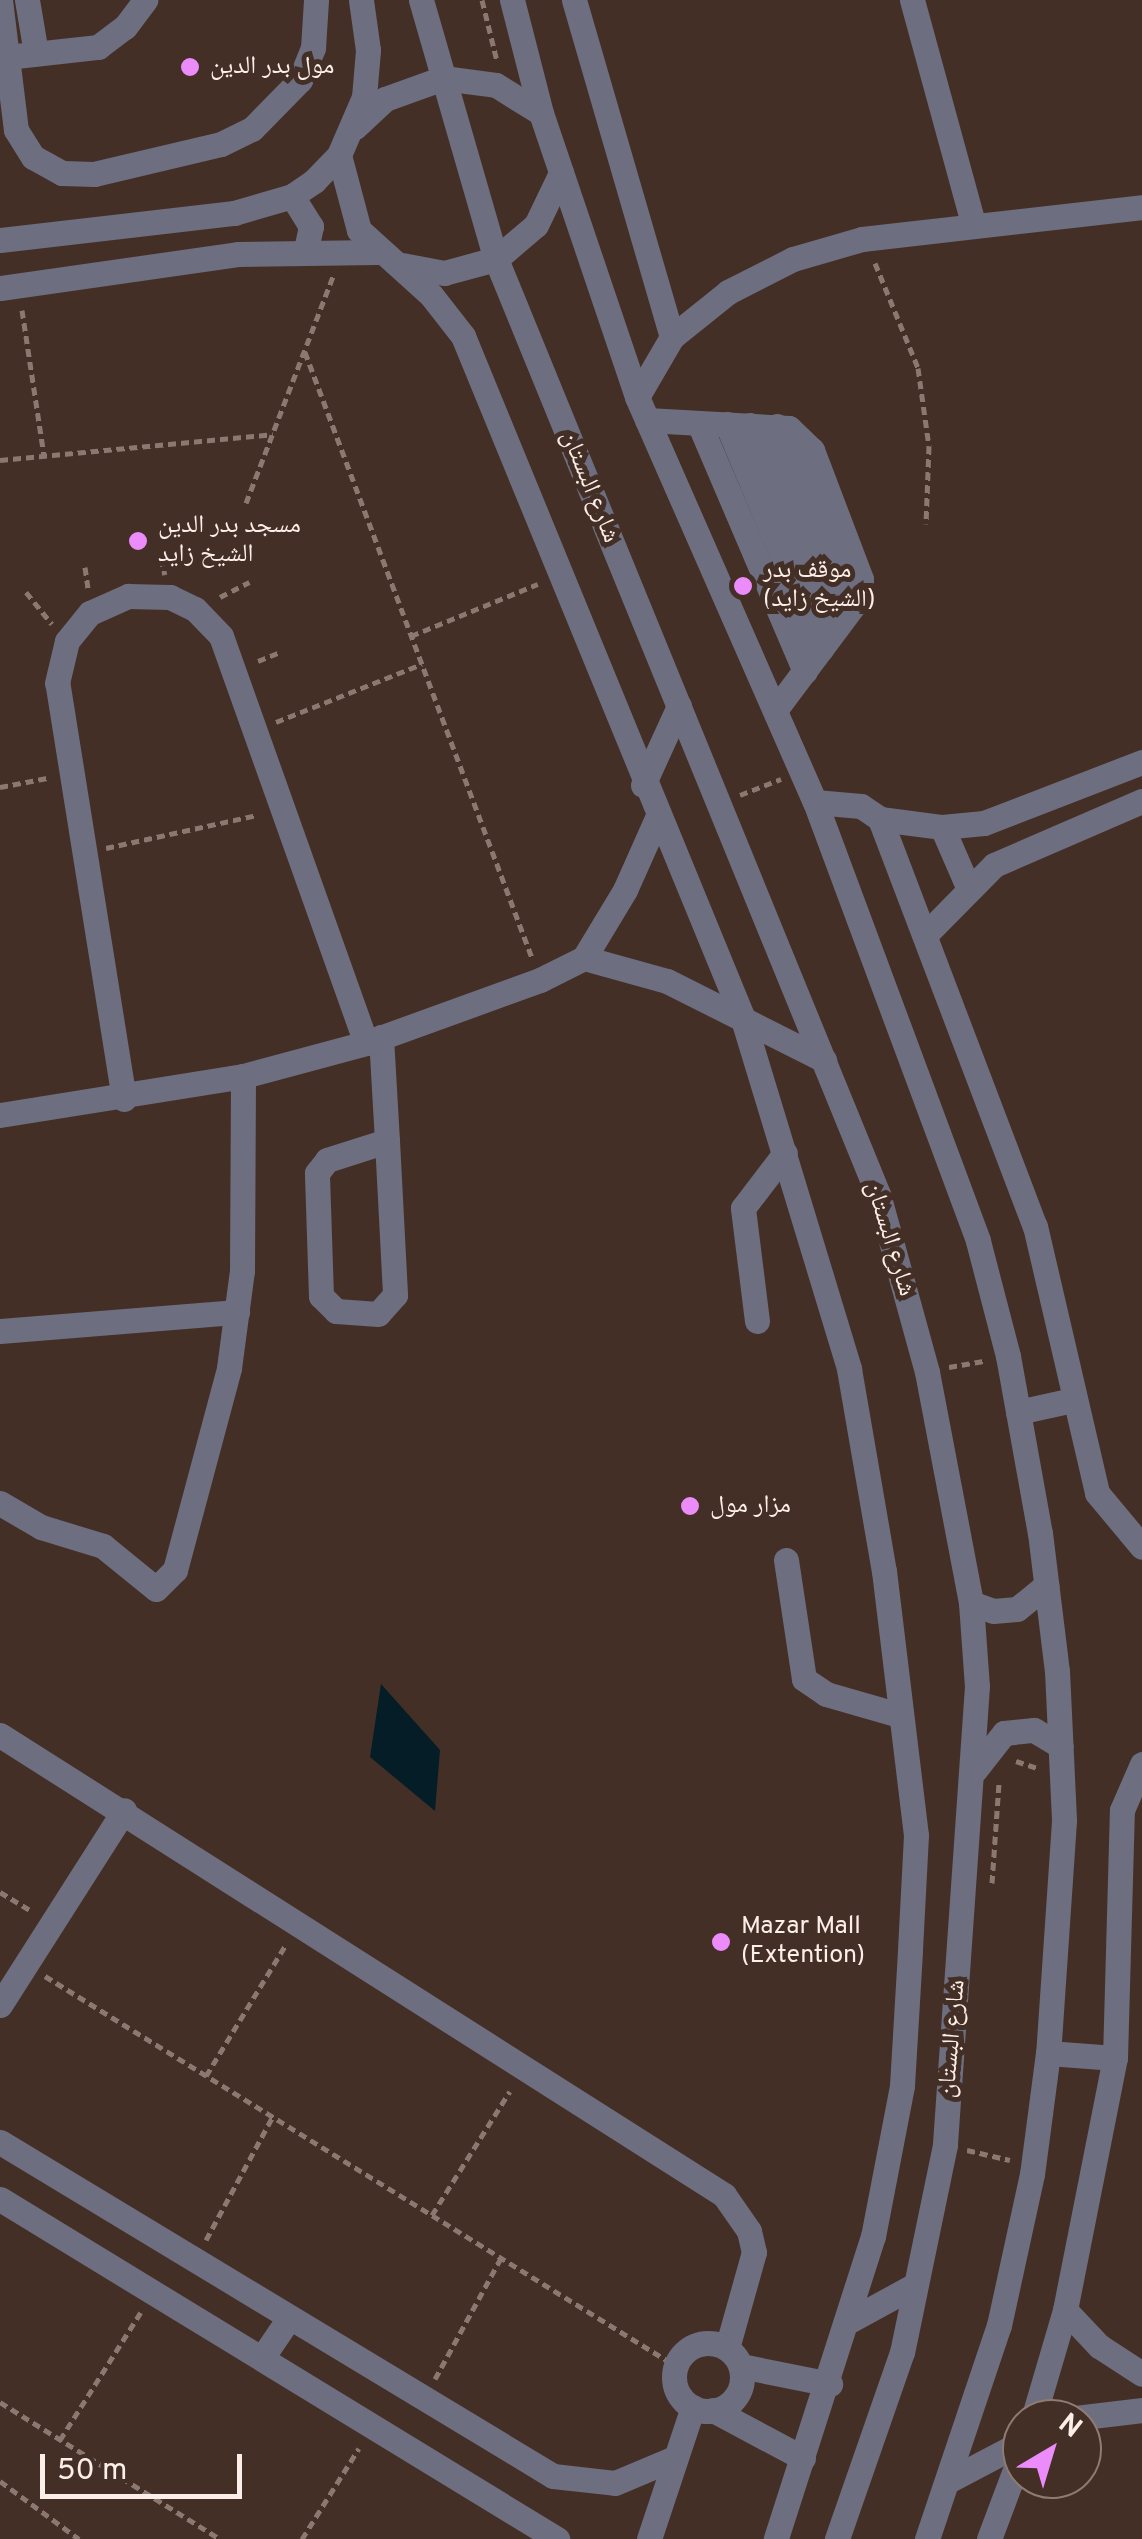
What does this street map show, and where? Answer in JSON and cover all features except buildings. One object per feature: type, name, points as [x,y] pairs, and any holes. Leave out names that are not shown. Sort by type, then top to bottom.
[{"type":"street","points":[[0,0],[16,130],[33,157],[62,173],[94,174],[220,144],[252,129],[300,80],[317,7],[367,1],[364,97],[343,146],[347,203],[385,257],[431,296],[463,336],[656,818],[742,1016],[785,1152],[849,1369],[884,1571],[916,1835],[902,2086],[851,2320],[776,2539]]},
{"type":"street","points":[[27,0],[36,54]]},
{"type":"street","points":[[7,57],[98,47],[126,28],[145,0]]},
{"type":"street","name":"شارع البستان","points":[[421,0],[496,259],[679,706],[733,802],[824,1060],[878,1194],[917,1336],[971,1603],[976,1686],[960,2143],[916,2286],[880,2424],[837,2539]]},
{"type":"street","points":[[512,0],[541,113],[642,409],[815,802],[978,1241],[997,1358],[1018,1412],[1047,1585],[1061,1746],[1062,1880],[1048,2053],[1033,2165],[999,2326],[927,2539]]},
{"type":"street","points":[[574,0],[672,337]]},
{"type":"street","points":[[912,0],[974,226]]},
{"type":"street","points":[[0,240],[234,214],[292,196],[385,99],[444,78],[496,85],[541,113]]},
{"type":"street","points":[[9,287],[306,249],[385,257],[444,273],[496,259],[536,225],[561,174]]},
{"type":"street","points":[[292,196],[310,226],[306,249]]},
{"type":"street","points":[[642,409],[672,337],[728,292],[793,259],[862,239],[1142,207]]},
{"type":"street","points":[[642,409],[699,423],[751,425],[803,437],[812,450],[859,563],[852,606],[776,710]]},
{"type":"street","points":[[699,423],[805,670]]},
{"type":"street","points":[[751,425],[837,627]]},
{"type":"street","points":[[751,425],[821,649]]},
{"type":"street","points":[[124,1099],[57,683],[66,642],[90,613],[128,596],[170,597],[195,610],[220,636],[373,1040],[387,1140],[394,1296],[378,1314],[336,1312],[321,1296],[316,1173],[326,1160],[387,1140]]},
{"type":"street","points":[[643,785],[679,706]]},
{"type":"street","points":[[815,802],[861,806],[880,820],[942,827],[1024,810],[1142,762]]},
{"type":"street","points":[[928,934],[968,887],[1024,847],[1142,801]]},
{"type":"street","points":[[0,1115],[124,1099],[243,1076],[373,1040],[540,980],[584,958],[625,890],[656,818]]},
{"type":"street","points":[[880,820],[928,934],[1035,1226],[1097,1492],[1142,1547]]},
{"type":"street","points":[[942,827],[968,887]]},
{"type":"street","points":[[584,958],[667,981],[824,1060]]},
{"type":"street","points":[[0,1503],[40,1527],[104,1546],[145,1584],[156,1589],[168,1581],[223,1403],[237,1312],[243,1076]]},
{"type":"street","points":[[757,1321],[743,1208],[785,1152]]},
{"type":"street","points":[[0,1331],[237,1312]]},
{"type":"street","points":[[1018,1412],[1074,1400]]},
{"type":"street","points":[[786,1560],[804,1679],[818,1691],[899,1715]]},
{"type":"street","points":[[971,1603],[993,1611],[1017,1609],[1047,1585]]},
{"type":"street","points":[[971,1780],[983,1753],[1004,1733],[1034,1730],[1061,1746]]},
{"type":"street","points":[[0,1735],[124,1810],[298,1926],[525,2068],[739,2211],[749,2231],[753,2275],[734,2357],[737,2395],[703,2409],[672,2459],[649,2539]]},
{"type":"street","points":[[1038,2399],[1065,2310],[1115,2058],[1122,1810],[1142,1764]]},
{"type":"street","points":[[0,2005],[124,1810]]},
{"type":"street","points":[[1048,2053],[1115,2058]]},
{"type":"street","points":[[0,2142],[424,2399],[573,2482],[635,2478],[672,2459]]},
{"type":"street","points":[[0,2199],[557,2539]]},
{"type":"street","points":[[851,2320],[916,2286]]},
{"type":"street","points":[[1065,2310],[1099,2346],[1142,2374]]},
{"type":"street","points":[[262,2358],[289,2318]]},
{"type":"street","points":[[802,2458],[703,2409],[676,2385],[676,2366],[698,2344],[830,2384]]},
{"type":"street","points":[[1102,2410],[1142,2410]]},
{"type":"street","points":[[950,2480],[1002,2453]]},
{"type":"street","points":[[989,2539],[1004,2499]]},
{"type":"path","points":[[482,0],[498,65],[484,65]]},
{"type":"path","points":[[862,239],[892,294],[918,368],[929,446],[926,524]]},
{"type":"path","points":[[246,503],[342,250]]},
{"type":"path","points":[[9,287],[44,455]]},
{"type":"path","points":[[305,352],[540,980]]},
{"type":"path","points":[[0,460],[273,434]]},
{"type":"path","points":[[411,636],[558,576]]},
{"type":"path","points":[[26,592],[66,642]]},
{"type":"path","points":[[261,728],[422,664]]},
{"type":"path","points":[[768,764],[783,799]]},
{"type":"path","points":[[731,779],[733,802],[802,772]]},
{"type":"path","points":[[0,788],[70,774]]},
{"type":"path","points":[[83,853],[284,808]]},
{"type":"path","points":[[981,1341],[997,1358]]},
{"type":"path","points":[[941,1351],[948,1383]]},
{"type":"path","points":[[945,1368],[997,1358]]},
{"type":"path","points":[[990,1379],[997,1358]]},
{"type":"path","points":[[1001,1758],[1037,1766],[1037,1782]]},
{"type":"path","points":[[991,1896],[1000,1774]]},
{"type":"path","points":[[0,1892],[53,1924]]},
{"type":"path","points":[[206,2076],[298,1926]]},
{"type":"path","points":[[26,1965],[676,2366]]},
{"type":"path","points":[[432,2215],[525,2068]]},
{"type":"path","points":[[194,2260],[273,2117]]},
{"type":"path","points":[[1002,2177],[1008,2142]]},
{"type":"path","points":[[960,2143],[1033,2165]]},
{"type":"path","points":[[424,2399],[502,2258]]},
{"type":"path","points":[[60,2440],[154,2292]]},
{"type":"path","points":[[0,2402],[220,2539]]},
{"type":"path","points":[[302,2539],[373,2426]]},
{"type":"path","points":[[0,2481],[79,2539]]},
{"type":"water","points":[[381,1684],[440,1750],[435,1811],[370,1757]]},
{"type":"place","name":"مول بدر الدين","points":[[190,67]]},
{"type":"place","name":"مسجد بدر الدين الشيخ زايد","points":[[138,541]]},
{"type":"place","name":"موقف بدر (الشيخ زايد)","points":[[743,586]]},
{"type":"place","name":"مزار مول","points":[[690,1506]]},
{"type":"place","name":"Mazar Mall (Extention)","points":[[721,1942]]}]
